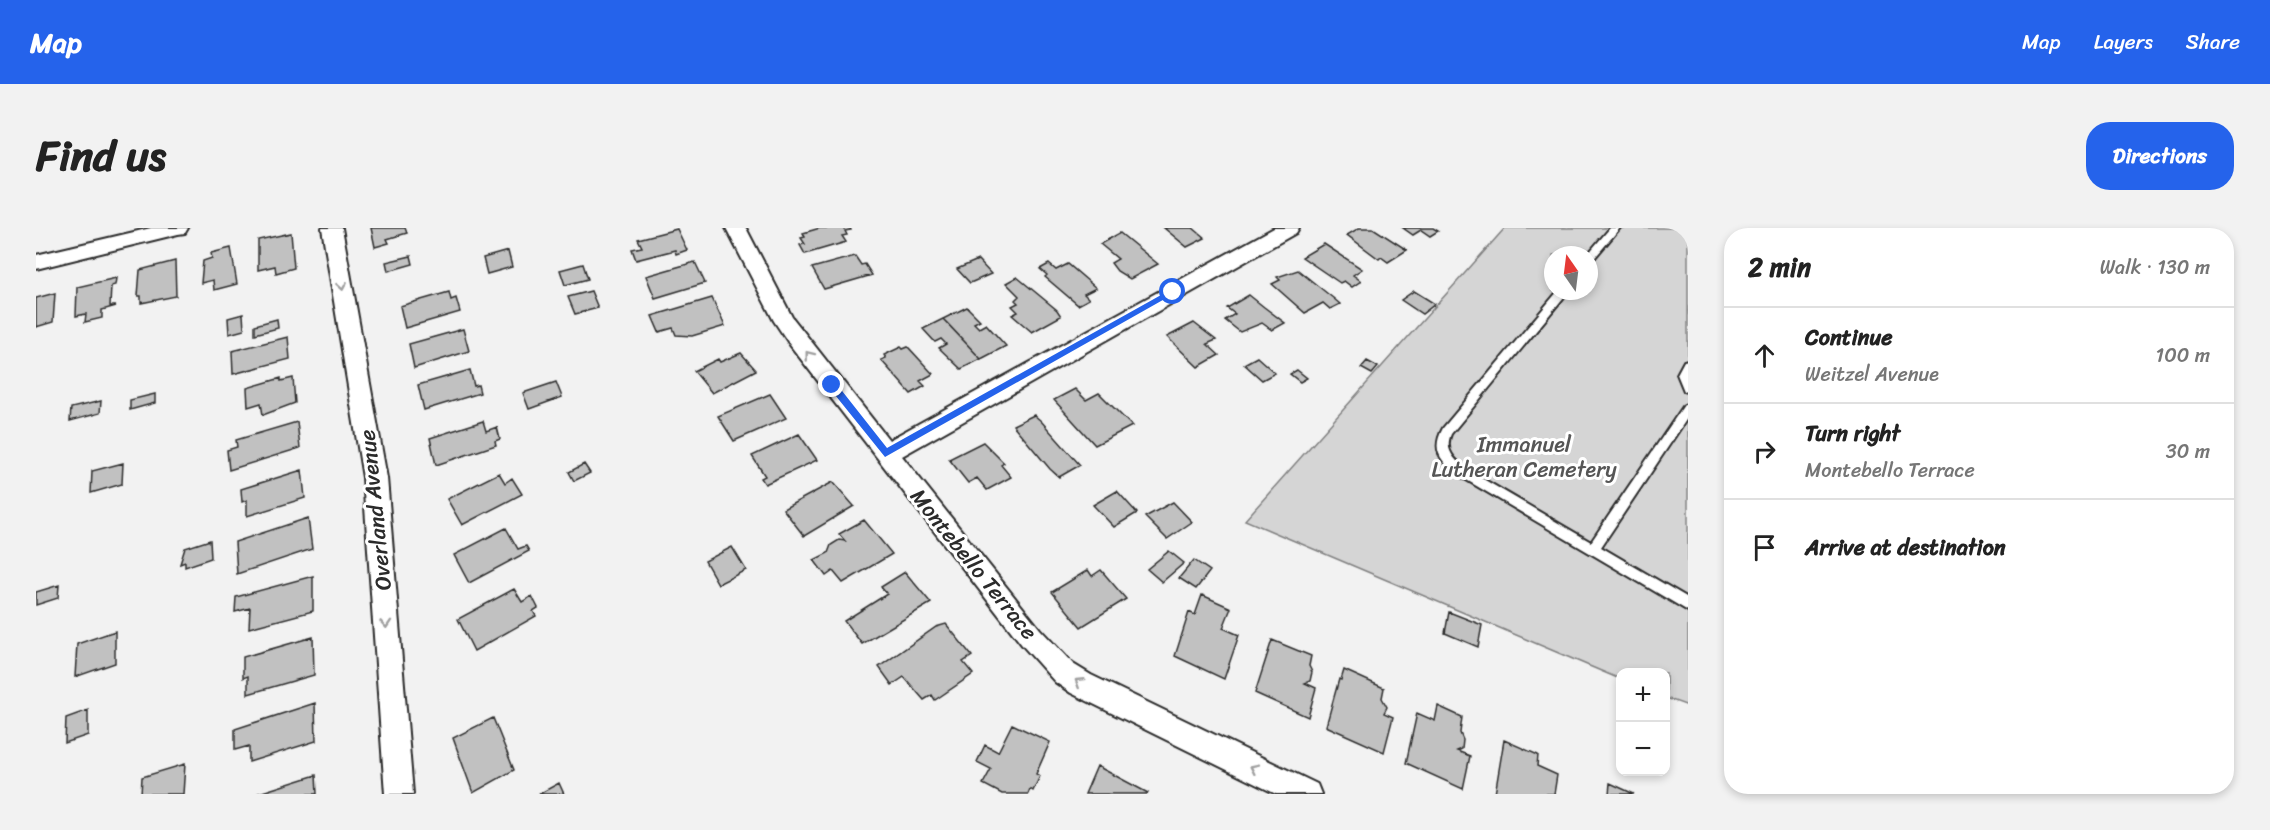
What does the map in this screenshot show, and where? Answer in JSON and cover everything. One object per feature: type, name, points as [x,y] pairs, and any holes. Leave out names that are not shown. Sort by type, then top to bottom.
[{"type":"street","points":[[36,262],[178,228]]},
{"type":"street","name":"Overland Avenue","points":[[332,228],[375,478],[399,794]]},
{"type":"street","name":"Montebello Terrace","points":[[736,228],[784,321],[885,454],[1031,637],[1064,673],[1081,684],[1307,794]]},
{"type":"street","points":[[885,454],[1289,228]]},
{"type":"lane","points":[[1598,248],[1615,228]]},
{"type":"lane","points":[[1557,300],[1441,441],[1442,451],[1449,461],[1462,472],[1688,605]]},
{"type":"lane","points":[[1688,364],[1682,374],[1688,388]]},
{"type":"lane","points":[[1593,549],[1688,408]]},
{"type":"green space","name":"Immanuel Lutheran Cemetery","points":[[1505,228],[1688,228],[1688,706],[1670,699],[1670,668],[1616,668],[1616,677],[1245,520]]},
{"type":"building","points":[[371,228],[405,228],[407,233],[387,239],[389,243],[375,247]]},
{"type":"building","points":[[820,228],[850,228],[851,230],[845,231],[847,235],[842,236],[846,242],[805,254],[800,245],[805,244],[801,238],[805,237],[803,233]]},
{"type":"building","points":[[1164,228],[1193,228],[1205,238],[1187,247]]},
{"type":"building","points":[[1359,228],[1373,228],[1407,250],[1388,262],[1381,257],[1379,259],[1347,235]]},
{"type":"building","points":[[1403,228],[1433,228],[1438,231],[1430,236],[1421,230],[1413,235]]},
{"type":"building","points":[[677,229],[687,250],[676,254],[675,250],[636,260],[632,249],[642,247],[638,239]]},
{"type":"building","points":[[291,233],[294,268],[276,273],[275,266],[258,270],[258,240]]},
{"type":"building","points":[[1120,233],[1158,264],[1130,279],[1117,271],[1111,263],[1118,259],[1100,244]]},
{"type":"building","points":[[1324,244],[1362,269],[1353,275],[1361,281],[1352,287],[1344,281],[1340,283],[1302,257]]},
{"type":"building","points":[[231,248],[237,284],[214,290],[213,280],[201,283],[203,261],[212,258],[211,253]]},
{"type":"building","points":[[508,251],[512,267],[487,274],[483,258]]},
{"type":"building","points":[[411,256],[413,264],[388,271],[386,262]]},
{"type":"building","points":[[855,256],[861,265],[865,264],[872,275],[824,289],[812,268]]},
{"type":"building","points":[[978,260],[991,274],[970,283],[957,269]]},
{"type":"building","points":[[175,261],[176,296],[141,303],[141,296],[138,296],[140,270]]},
{"type":"building","points":[[695,262],[705,283],[655,298],[646,276]]},
{"type":"building","points":[[583,264],[588,279],[565,285],[560,270]]},
{"type":"building","points":[[1049,264],[1056,270],[1068,264],[1096,288],[1084,294],[1089,299],[1078,305],[1045,277],[1047,275],[1040,269]]},
{"type":"building","points":[[1298,270],[1340,304],[1330,309],[1323,303],[1305,313],[1272,284],[1280,280],[1277,277]]},
{"type":"building","points":[[1017,277],[1057,310],[1061,316],[1032,332],[1012,315],[1018,312],[1012,306],[1018,303],[1015,300],[1019,296],[1006,283]]},
{"type":"building","points":[[116,278],[115,285],[111,286],[110,306],[116,306],[102,310],[102,318],[85,322],[86,314],[76,316],[77,287]]},
{"type":"building","points":[[591,291],[598,308],[575,314],[568,297]]},
{"type":"building","points":[[1414,291],[1435,304],[1422,314],[1401,300]]},
{"type":"building","points":[[449,292],[451,300],[456,298],[460,312],[405,328],[400,306]]},
{"type":"building","points":[[55,293],[53,322],[36,327],[36,298]]},
{"type":"building","points":[[1249,295],[1285,323],[1272,330],[1262,323],[1240,332],[1225,320],[1235,314],[1227,308]]},
{"type":"building","points":[[712,298],[725,326],[692,336],[676,335],[673,328],[659,332],[652,316]]},
{"type":"building","points":[[967,307],[980,320],[974,323],[979,328],[986,324],[1006,346],[981,359],[943,319]]},
{"type":"building","points":[[243,314],[244,330],[229,334],[228,318]]},
{"type":"building","points":[[277,319],[278,328],[255,334],[255,325]]},
{"type":"building","points":[[943,319],[981,359],[961,369],[939,348],[946,344],[941,339],[935,342],[923,329]]},
{"type":"building","points":[[1194,323],[1216,340],[1207,344],[1219,355],[1198,367],[1167,337]]},
{"type":"building","points":[[463,329],[469,351],[414,368],[409,344]]},
{"type":"building","points":[[288,337],[290,359],[233,374],[232,351]]},
{"type":"building","points":[[901,347],[903,349],[908,347],[933,374],[920,381],[925,386],[911,394],[881,360],[886,358],[884,355]]},
{"type":"building","points":[[741,353],[756,370],[712,393],[694,371],[718,359],[720,362]]},
{"type":"building","points":[[1257,357],[1275,373],[1262,380],[1244,364]]},
{"type":"building","points":[[1367,361],[1378,367],[1372,374],[1361,368]]},
{"type":"building","points":[[470,370],[474,386],[478,385],[480,393],[424,410],[418,385]]},
{"type":"building","points":[[1297,370],[1307,378],[1300,382],[1290,374]]},
{"type":"building","points":[[281,378],[281,381],[293,378],[295,403],[263,415],[261,403],[248,407],[247,388]]},
{"type":"building","points":[[556,382],[562,397],[529,409],[523,393]]},
{"type":"building","points":[[1075,389],[1086,400],[1099,393],[1132,426],[1095,445],[1054,400]]},
{"type":"building","points":[[155,394],[155,403],[130,410],[130,400]]},
{"type":"building","points":[[770,394],[786,418],[734,441],[718,416]]},
{"type":"building","points":[[101,401],[100,413],[70,421],[71,408]]},
{"type":"building","points":[[1034,415],[1080,465],[1059,477],[1050,469],[1013,425]]},
{"type":"building","points":[[483,421],[486,431],[497,427],[500,439],[495,441],[496,445],[436,465],[430,438]]},
{"type":"building","points":[[297,422],[300,448],[229,470],[227,450],[237,447],[236,440]]},
{"type":"building","points":[[799,434],[817,460],[765,484],[761,478],[765,476],[752,456]]},
{"type":"building","points":[[983,442],[1004,463],[1001,465],[1011,477],[987,490],[977,478],[968,483],[949,459]]},
{"type":"building","points":[[123,463],[122,484],[91,493],[92,471]]},
{"type":"building","points":[[584,464],[590,473],[574,481],[569,472]]},
{"type":"building","points":[[302,470],[305,498],[247,516],[247,500],[242,502],[241,489]]},
{"type":"building","points":[[499,473],[505,483],[512,478],[522,494],[462,525],[447,499]]},
{"type":"building","points":[[833,482],[854,506],[804,536],[783,509]]},
{"type":"building","points":[[1117,491],[1137,513],[1114,527],[1093,505]]},
{"type":"building","points":[[1173,502],[1192,522],[1167,539],[1145,517]]},
{"type":"building","points":[[308,518],[312,549],[237,574],[235,542]]},
{"type":"building","points":[[864,520],[892,554],[843,583],[833,571],[826,576],[814,560],[828,553],[831,545],[839,540],[845,541],[839,534]]},
{"type":"building","points":[[506,528],[518,549],[526,546],[529,551],[469,583],[454,555]]},
{"type":"building","points":[[210,540],[211,558],[185,567],[185,562],[180,564],[185,548]]},
{"type":"building","points":[[732,547],[746,570],[718,584],[705,561]]},
{"type":"building","points":[[1169,551],[1184,563],[1162,582],[1147,569]]},
{"type":"building","points":[[1194,560],[1210,571],[1196,589],[1179,578]]},
{"type":"building","points":[[1088,570],[1092,576],[1101,570],[1126,599],[1081,627],[1052,592]]},
{"type":"building","points":[[905,572],[931,603],[862,644],[844,621],[887,594],[881,587]]},
{"type":"building","points":[[313,576],[313,611],[249,628],[250,608],[235,612],[236,597]]},
{"type":"building","points":[[59,585],[58,598],[36,605],[36,592]]},
{"type":"building","points":[[514,589],[522,602],[532,596],[538,608],[533,611],[536,616],[474,651],[458,619]]},
{"type":"building","points":[[1202,595],[1231,608],[1223,628],[1239,635],[1224,679],[1175,656],[1189,612],[1195,615]]},
{"type":"building","points":[[1449,612],[1482,625],[1478,647],[1445,633]]},
{"type":"building","points":[[946,624],[972,656],[963,662],[973,674],[935,700],[932,695],[924,700],[904,677],[892,685],[879,667],[936,627]]},
{"type":"building","points":[[115,631],[115,663],[75,677],[77,644]]},
{"type":"building","points":[[313,637],[314,675],[248,694],[248,676],[243,678],[243,657]]},
{"type":"building","points":[[1272,640],[1311,656],[1310,681],[1305,683],[1316,688],[1308,717],[1255,693]]},
{"type":"building","points":[[1344,670],[1384,688],[1382,698],[1387,707],[1384,713],[1393,717],[1384,752],[1326,726],[1339,679],[1341,680]]},
{"type":"building","points":[[315,703],[316,741],[249,762],[249,746],[235,750],[235,729]]},
{"type":"building","points":[[1438,706],[1462,717],[1460,733],[1463,740],[1462,749],[1457,751],[1470,756],[1463,789],[1406,763],[1417,713],[1435,721]]},
{"type":"building","points":[[88,710],[88,735],[65,743],[66,718]]},
{"type":"building","points":[[493,718],[514,770],[473,793],[453,738]]},
{"type":"building","points":[[1012,724],[1050,742],[1036,774],[1040,776],[1033,791],[1030,789],[1028,794],[1002,794],[983,784],[991,769],[977,762],[985,745],[998,752]]},
{"type":"building","points":[[1504,740],[1538,755],[1537,766],[1557,775],[1554,794],[1495,794]]},
{"type":"building","points":[[185,764],[183,794],[141,794],[142,777]]},
{"type":"building","points":[[1097,766],[1148,793],[1085,794]]},
{"type":"building","points":[[316,775],[317,794],[256,794]]},
{"type":"building","points":[[559,783],[564,794],[539,794]]},
{"type":"building","points":[[1610,783],[1634,794],[1609,794]]},
{"type":"route","points":[[832,385],[885,454],[1173,292]]}]
